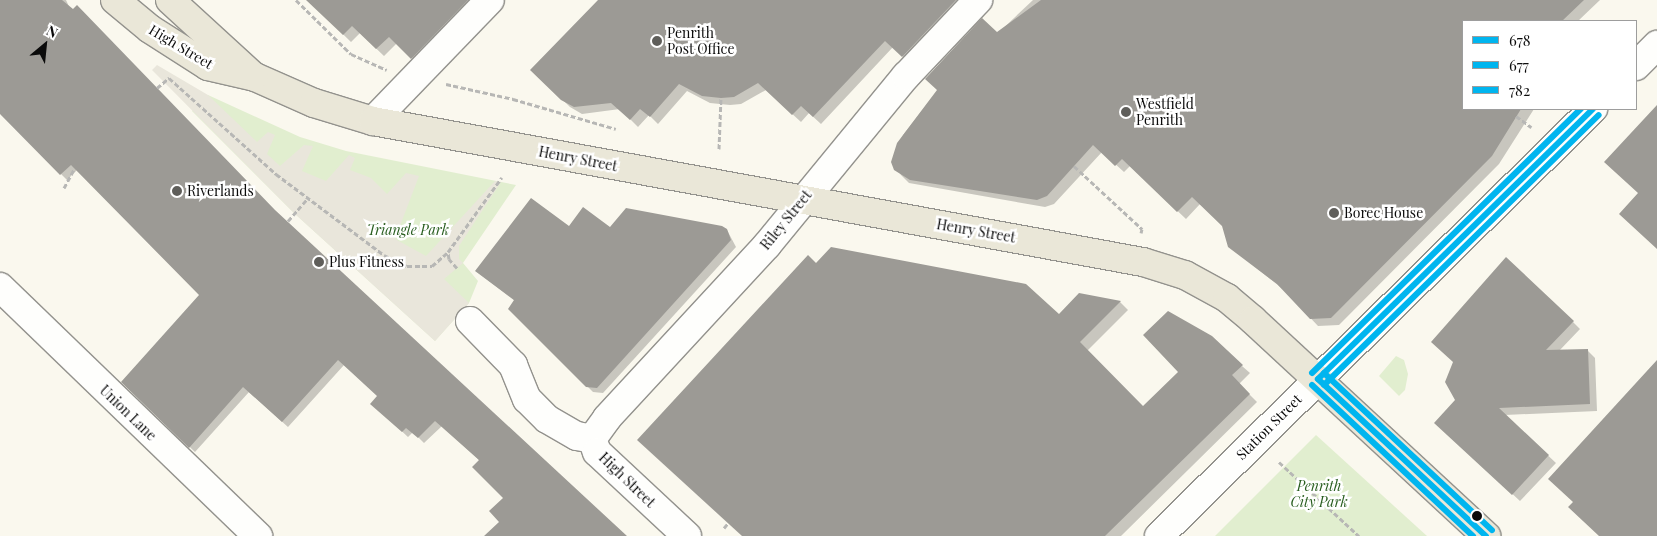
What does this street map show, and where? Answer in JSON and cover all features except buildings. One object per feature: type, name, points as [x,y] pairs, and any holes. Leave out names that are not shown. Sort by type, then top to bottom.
[{"type":"main road","name":"High Street","points":[[115,0],[150,29],[208,66],[255,77],[314,102],[373,121]]},
{"type":"main road","name":"High Street","points":[[170,0],[255,77]]},
{"type":"main road","name":"Henry Street","points":[[373,121],[1143,262],[1186,274],[1227,298],[1318,379],[1486,536]]},
{"type":"street","points":[[373,121],[490,0]]},
{"type":"street","name":"Riley Street","points":[[592,439],[607,418],[768,245],[906,76],[978,0]]},
{"type":"street","points":[[1637,65],[1657,45]]},
{"type":"street","points":[[1637,81],[1657,73]]},
{"type":"street","name":"Station Street","points":[[1159,536],[1591,110]]},
{"type":"street","name":"Union Lane","points":[[0,287],[258,536]]},
{"type":"street","name":"High Street","points":[[470,321],[513,365],[527,399],[534,406],[563,428],[592,439],[597,452],[687,536]]},
{"type":"path","points":[[296,0],[351,54],[370,65],[415,78],[513,99],[616,129]]},
{"type":"path","points":[[157,88],[169,78],[307,199],[384,255],[407,266],[432,266],[448,252],[502,177]]},
{"type":"path","points":[[719,149],[722,98]]},
{"type":"path","points":[[1516,116],[1531,127]]},
{"type":"path","points":[[1074,166],[1142,229],[1141,233]]},
{"type":"path","points":[[64,188],[74,168]]},
{"type":"path","points":[[288,221],[307,199]]},
{"type":"path","points":[[448,252],[449,259],[457,268]]},
{"type":"path","points":[[1279,462],[1360,536]]},
{"type":"path","points":[[724,528],[728,523]]},
{"type":"green space","name":"Triangle Park","points":[[208,95],[300,137],[346,151],[516,185],[463,263],[478,281],[469,303],[435,341],[294,213],[192,111]]},
{"type":"green space","points":[[1396,356],[1404,360],[1408,374],[1405,390],[1399,396],[1379,376]]},
{"type":"green space","name":"Penrith City Park","points":[[1316,435],[1427,536],[1215,536]]},
{"type":"shaded area","name":"Triangle Park","points":[[157,65],[208,95],[257,142],[268,132],[275,135],[267,154],[280,166],[304,145],[313,146],[302,171],[326,181],[349,155],[355,158],[350,170],[371,178],[387,194],[406,173],[419,176],[395,239],[426,256],[495,181],[501,182],[459,246],[459,259],[463,263],[444,279],[469,303],[435,341],[294,213],[152,70]]},
{"type":"transit line","name":"782","points":[[1312,373],[1580,110]]},
{"type":"transit line","name":"678","points":[[1318,379],[1592,110]]},
{"type":"transit line","name":"677","points":[[1324,385],[1599,115]]},
{"type":"transit line","name":"782","points":[[1324,373],[1492,530]]},
{"type":"transit line","name":"678","points":[[1318,379],[1486,536]]},
{"type":"transit line","name":"677","points":[[1312,385],[1473,536]]},
{"type":"place","name":"Penrith Post Office","points":[[657,41]]},
{"type":"place","name":"Westfield Penrith","points":[[1126,112]]},
{"type":"place","name":"Riverlands","points":[[177,191]]},
{"type":"place","name":"Borec House","points":[[1334,213]]},
{"type":"place","name":"Plus Fitness","points":[[319,262]]}]
